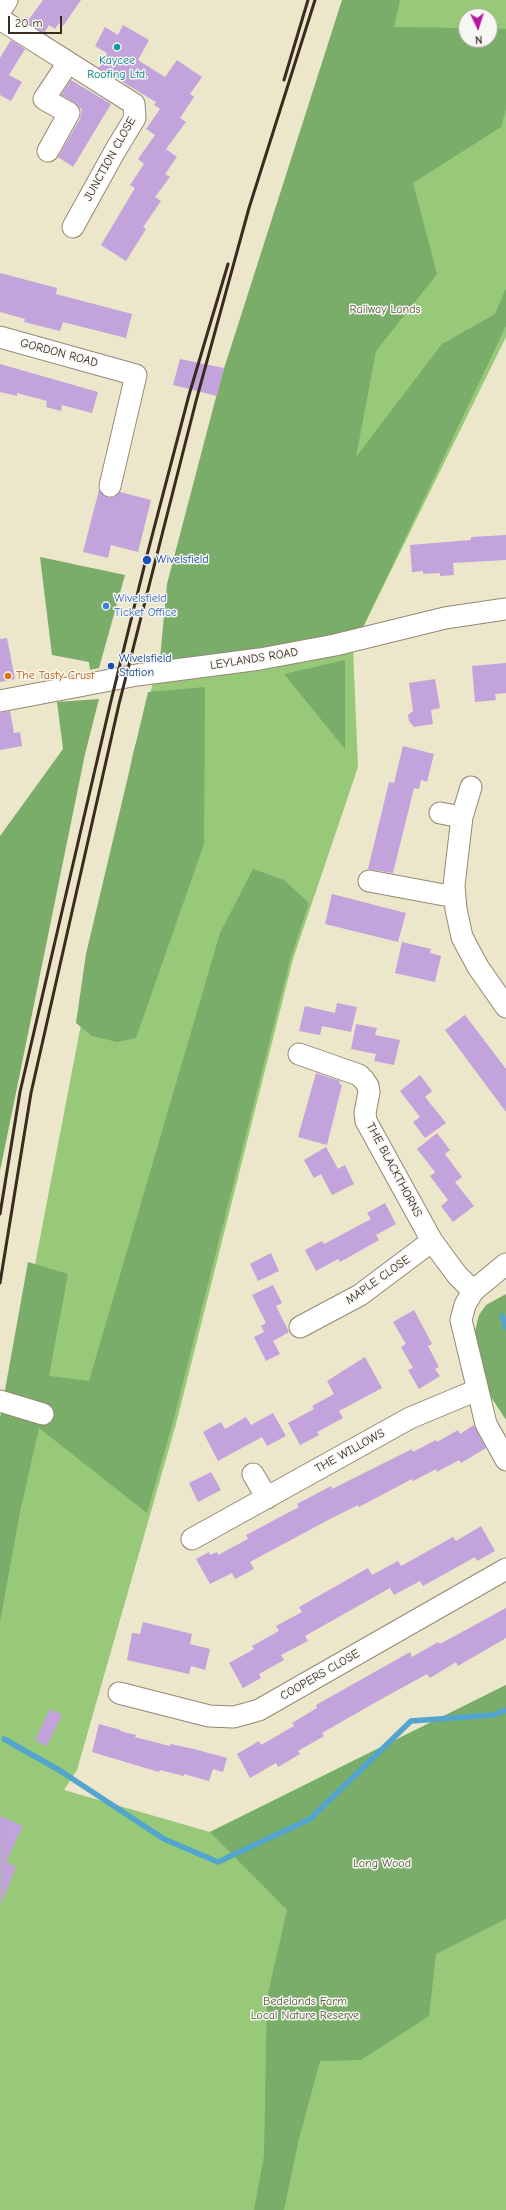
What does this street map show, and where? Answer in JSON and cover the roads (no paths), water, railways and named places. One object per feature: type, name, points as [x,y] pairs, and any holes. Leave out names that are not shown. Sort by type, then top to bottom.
[{"type":"street","points":[[0,11],[7,0]]},
{"type":"street","name":"JUNCTION CLOSE","points":[[0,19],[134,104],[136,111],[135,118],[73,226]]},
{"type":"street","points":[[48,151],[69,113],[44,99],[68,63]]},
{"type":"street","name":"GORDON ROAD","points":[[0,337],[136,375],[110,486]]},
{"type":"street","name":"LEYLANDS ROAD","points":[[0,700],[136,675],[260,659],[335,645],[445,618],[506,609]]},
{"type":"street","points":[[471,787],[462,817],[454,885],[455,897],[462,937],[478,967],[506,1007]]},
{"type":"street","points":[[440,813],[462,817]]},
{"type":"street","points":[[369,881],[455,897]]},
{"type":"street","name":"THE BLACKTHORNS","points":[[299,1054],[359,1075],[364,1080],[368,1086],[365,1113],[366,1121],[432,1241],[457,1275],[473,1291]]},
{"type":"street","name":"MAPLE CLOSE","points":[[300,1327],[360,1295],[432,1241]]},
{"type":"street","points":[[506,1264],[473,1291],[465,1305],[461,1320],[486,1424],[506,1460]]},
{"type":"street","name":"THE WILLOWS","points":[[192,1539],[410,1418],[477,1390]]},
{"type":"street","points":[[0,1401],[43,1414]]},
{"type":"street","points":[[253,1474],[266,1498]]},
{"type":"street","name":"COOPERS CLOSE","points":[[119,1693],[209,1716],[234,1717],[259,1710],[506,1569]]},
{"type":"waterway","points":[[502,1316],[506,1328]]},
{"type":"waterway","points":[[4,1739],[59,1770],[164,1839],[218,1862],[310,1819],[411,1721],[493,1715],[506,1710]]},
{"type":"railway","points":[[284,80],[308,0]]},
{"type":"railway","points":[[0,1283],[31,1093],[119,704],[196,401],[249,208],[315,0]]},
{"type":"railway","points":[[0,1214],[20,1092],[110,705],[189,395],[228,264]]},
{"type":"place","name":"Kaycee Roofing Ltd.","points":[[117,47]]},
{"type":"place","name":"Wivelsfield","points":[[147,560]]},
{"type":"place","name":"Wivelsfield Ticket Office","points":[[106,606]]},
{"type":"place","name":"Wivelsfield Station","points":[[111,666]]},
{"type":"place","name":"The Tasty Crust","points":[[8,676]]},
{"type":"park label","name":"Railway Lands","points":[[385,310]]},
{"type":"park label","name":"Long Wood","points":[[382,1864]]},
{"type":"park label","name":"Bedelands Farm Local Nature Reserve","points":[[305,2009]]}]
